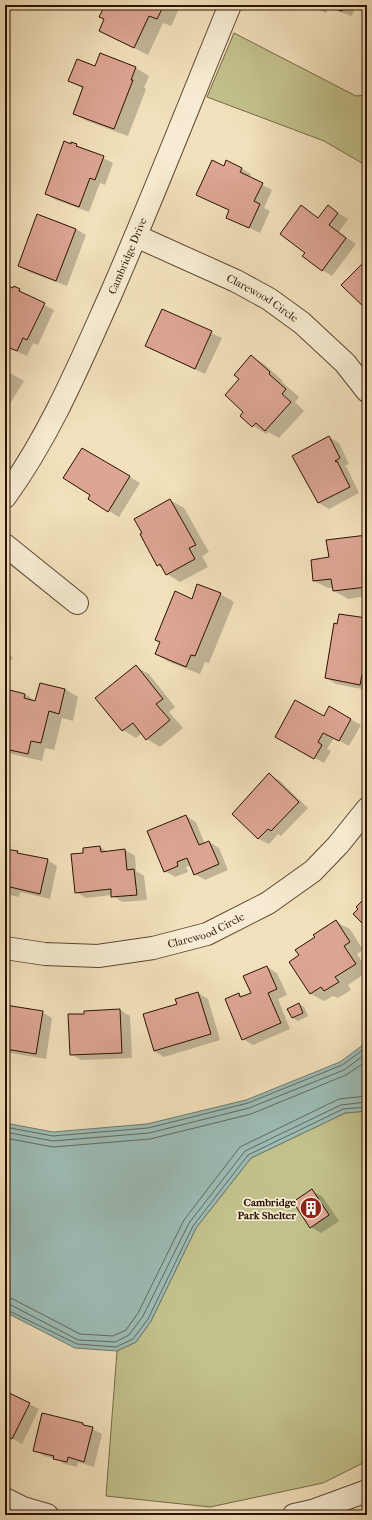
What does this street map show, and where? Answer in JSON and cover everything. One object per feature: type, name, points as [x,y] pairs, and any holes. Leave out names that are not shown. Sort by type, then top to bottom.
[{"type":"street","name":"Cambridge Drive","points":[[5,497],[42,439],[71,383],[136,236],[230,5]]},
{"type":"street","name":"Clarewood Circle","points":[[136,236],[236,281],[269,299],[302,323],[345,363],[367,391]]},
{"type":"street","points":[[5,545],[77,603]]},
{"type":"street","name":"Clarewood Circle","points":[[5,948],[45,954],[98,956],[153,948],[206,934],[268,903],[313,870],[338,845],[367,810]]},
{"type":"street","points":[[294,1515],[312,1511],[367,1491]]},
{"type":"street","points":[[5,1500],[47,1515]]},
{"type":"shaded area","points":[[234,33],[356,96],[367,95],[367,166],[324,141],[207,97]]},
{"type":"shaded area","points":[[367,1111],[367,1461],[323,1483],[210,1507],[106,1496],[117,1351],[136,1342],[151,1321],[196,1228],[251,1158],[345,1113]]},
{"type":"water","points":[[367,1042],[367,1111],[345,1113],[251,1158],[196,1228],[151,1321],[136,1342],[117,1351],[75,1348],[5,1312],[5,1123],[53,1132],[147,1124],[246,1100],[340,1062]]},
{"type":"building","points":[[105,5],[164,5],[157,19],[149,16],[134,48],[99,31],[104,19],[99,17]]},
{"type":"building","points":[[324,5],[344,5],[342,11]]},
{"type":"building","points":[[100,53],[136,67],[131,80],[133,80],[114,129],[73,114],[83,87],[68,81],[77,59],[95,66]]},
{"type":"building","points":[[64,141],[71,144],[71,142],[77,144],[76,146],[104,156],[95,180],[90,178],[79,207],[45,194]]},
{"type":"building","points":[[212,160],[224,166],[226,160],[242,168],[240,172],[263,183],[254,201],[260,204],[249,228],[226,218],[229,210],[196,195]]},
{"type":"building","points":[[301,205],[318,218],[328,205],[338,213],[329,225],[346,238],[322,271],[302,256],[305,253],[280,234]]},
{"type":"building","points":[[37,214],[76,229],[56,281],[18,266]]},
{"type":"building","points":[[367,259],[367,310],[341,285]]},
{"type":"building","points":[[8,286],[13,288],[14,286],[20,289],[19,291],[45,303],[27,340],[23,338],[17,351],[5,346],[5,292]]},
{"type":"building","points":[[162,309],[212,331],[195,369],[145,346]]},
{"type":"building","points":[[251,355],[286,389],[282,394],[291,402],[265,431],[256,423],[252,427],[240,416],[243,412],[225,395],[239,379],[234,375]]},
{"type":"building","points":[[329,436],[340,458],[335,461],[337,461],[350,487],[318,503],[292,456]]},
{"type":"building","points":[[82,448],[130,476],[108,512],[88,499],[90,495],[63,478]]},
{"type":"building","points":[[170,499],[196,545],[189,548],[195,559],[166,575],[160,564],[157,566],[140,534],[142,533],[134,519]]},
{"type":"building","points":[[367,535],[367,587],[333,591],[331,579],[313,581],[311,560],[329,557],[326,540]]},
{"type":"building","points":[[197,584],[221,593],[195,656],[191,655],[186,667],[155,654],[160,642],[155,640],[175,591],[192,599]]},
{"type":"building","points":[[339,614],[367,618],[367,655],[360,685],[325,678],[334,623],[337,624]]},
{"type":"building","points":[[136,665],[163,699],[156,704],[170,720],[146,740],[133,723],[122,731],[95,698]]},
{"type":"building","points":[[40,683],[65,689],[59,714],[49,711],[41,743],[31,741],[28,754],[5,749],[5,713],[10,690],[25,694],[24,698],[35,701]]},
{"type":"building","points":[[295,700],[324,716],[329,706],[351,719],[339,741],[323,733],[318,742],[322,745],[314,759],[275,737]]},
{"type":"building","points":[[269,773],[299,802],[271,831],[268,829],[258,839],[232,814]]},
{"type":"building","points":[[186,815],[199,845],[209,841],[219,864],[194,875],[187,858],[177,862],[178,866],[164,872],[147,831]]},
{"type":"building","points":[[100,846],[101,852],[125,849],[127,870],[134,869],[137,895],[111,897],[111,889],[75,893],[71,854],[83,853],[83,848]]},
{"type":"building","points":[[5,849],[48,859],[40,894],[10,887],[9,892],[5,892]]},
{"type":"building","points":[[367,896],[367,928],[353,914],[358,909],[356,907]]},
{"type":"building","points":[[336,920],[350,942],[344,946],[356,964],[335,977],[339,982],[324,991],[321,987],[310,994],[289,962],[299,955],[295,950],[315,937],[313,935]]},
{"type":"building","points":[[267,966],[277,989],[268,993],[281,1023],[242,1040],[225,999],[239,993],[240,997],[251,993],[243,976]]},
{"type":"building","points":[[198,992],[211,1034],[154,1051],[143,1014],[177,1004],[175,999]]},
{"type":"building","points":[[299,1003],[303,1013],[292,1018],[287,1009]]},
{"type":"building","points":[[5,1005],[43,1011],[36,1054],[5,1049]]},
{"type":"building","points":[[120,1009],[122,1053],[70,1055],[68,1014],[84,1014],[84,1011]]},
{"type":"building","name":"Cambridge Park Shelter","points":[[312,1189],[329,1215],[310,1228],[293,1202]]},
{"type":"building","points":[[5,1391],[30,1403],[12,1439],[5,1435]]},
{"type":"building","points":[[42,1413],[83,1423],[83,1425],[93,1427],[84,1462],[68,1457],[67,1462],[53,1459],[54,1456],[33,1451]]},
{"type":"place","name":"Cambridge Park Shelter","points":[[311,1208]]}]
